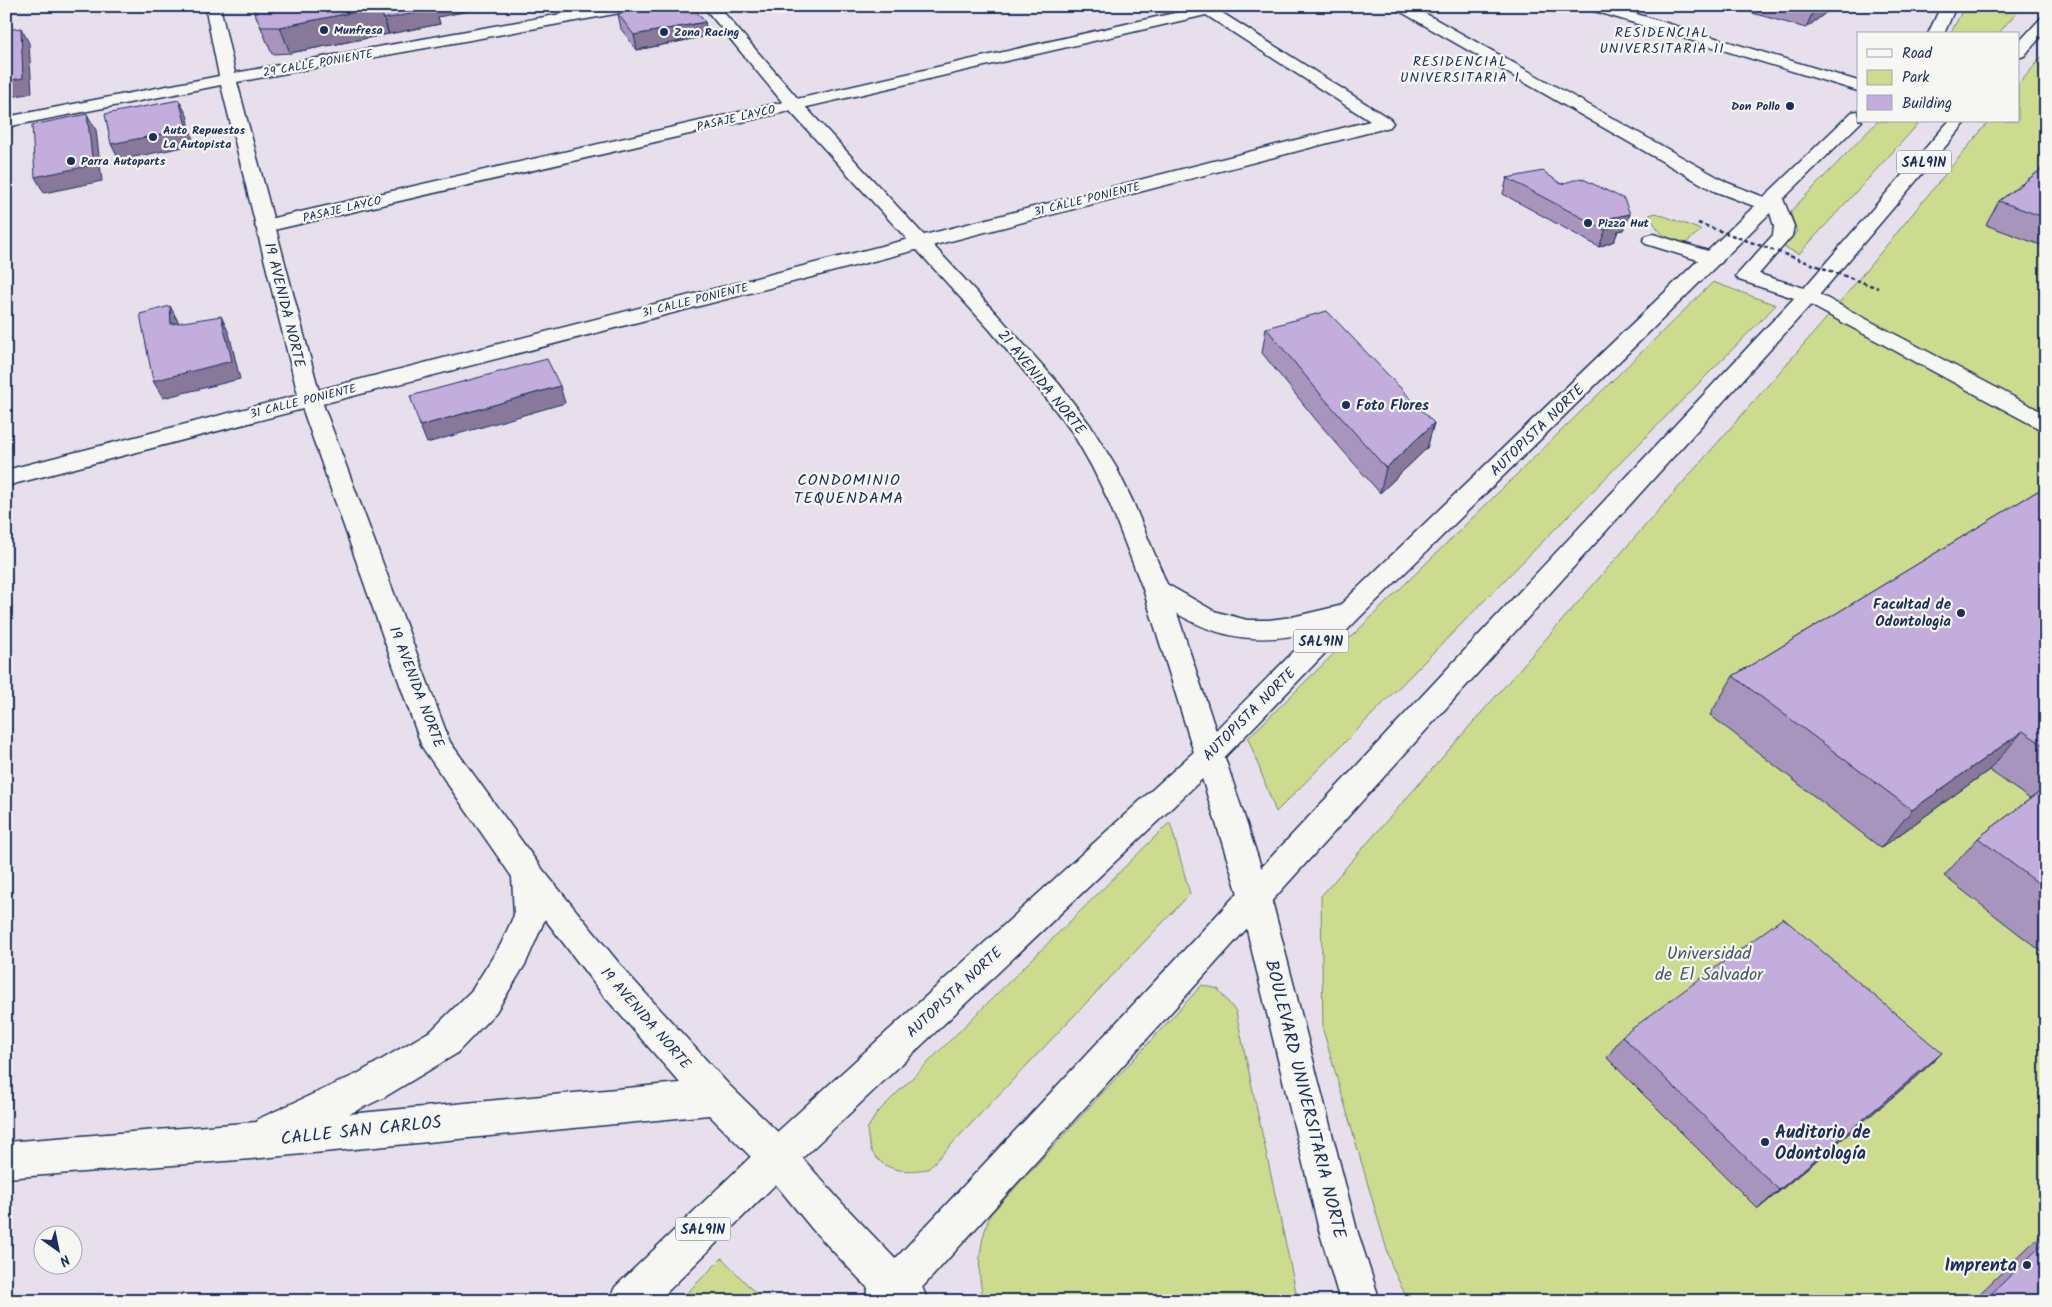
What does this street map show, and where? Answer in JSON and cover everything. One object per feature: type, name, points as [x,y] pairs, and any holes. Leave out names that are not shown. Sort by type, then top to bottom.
[{"type":"main road","name":"19 AVENIDA NORTE","points":[[212,6],[228,79],[310,399],[437,747],[528,874],[615,984],[716,1097],[777,1158],[895,1296]]},
{"type":"main road","name":"29 CALLE PONIENTE","points":[[6,122],[228,79],[631,6]]},
{"type":"main road","name":"21 AVENIDA NORTE","points":[[710,6],[794,105],[1009,340],[1051,389],[1082,430],[1104,467],[1121,502],[1156,589],[1208,756],[1255,897]]},
{"type":"main road","points":[[1402,6],[1720,187],[1771,202],[1784,226],[1784,231],[1777,243],[1746,276],[1808,296],[2046,423]]},
{"type":"main road","points":[[1592,6],[1857,86]]},
{"type":"main road","points":[[1937,32],[1949,6]]},
{"type":"main road","name":"PASAJE LAYCO","points":[[265,226],[1208,10],[1384,124]]},
{"type":"main road","points":[[2020,51],[2046,21]]},
{"type":"main road","name":"AUTOPISTA NORTE","points":[[629,1301],[777,1158],[1208,756],[1348,613],[1714,259],[1857,117]]},
{"type":"main road","name":"SAL91N","points":[[895,1296],[1255,897],[1808,296],[1958,122]]},
{"type":"main road","name":"31 CALLE PONIENTE","points":[[6,478],[1384,124]]},
{"type":"main road","points":[[1653,240],[1714,259]]},
{"type":"main road","points":[[1156,589],[1203,618],[1235,628],[1266,630],[1300,627],[1348,613]]},
{"type":"main road","points":[[252,1141],[370,1086],[444,1042],[484,1000],[514,953],[530,915],[528,874]]},
{"type":"main road","name":"BOULEVARD UNIVERSITARIA NORTE","points":[[1255,897],[1338,1230],[1360,1301]]},
{"type":"main road","name":"CALLE SAN CARLOS","points":[[6,1160],[252,1141],[716,1097]]},
{"type":"path","points":[[1698,223],[1878,288]]},
{"type":"green space","points":[[1965,6],[2022,6],[2000,32],[1951,32]]},
{"type":"green space","name":"Universidad de El Salvador","points":[[2046,52],[2046,1301],[1408,1301],[1391,1264],[1323,1030],[1321,896],[1825,320],[1988,122],[2020,122],[2020,83]]},
{"type":"green space","points":[[1877,122],[1920,122],[1799,254],[1784,247],[1797,231],[1790,212]]},
{"type":"green space","points":[[1656,213],[1701,230],[1686,243],[1672,239],[1660,232],[1649,215]]},
{"type":"green space","points":[[1713,282],[1776,305],[1276,812],[1248,738]]},
{"type":"green space","points":[[1170,822],[1190,894],[928,1169],[897,1170],[878,1159],[871,1150],[867,1129],[877,1113]]},
{"type":"green space","points":[[1202,985],[1218,989],[1236,1012],[1298,1301],[984,1301],[979,1268],[983,1236],[990,1215]]},
{"type":"green space","points":[[722,1258],[763,1301],[679,1301]]},
{"type":"building","points":[[252,6],[380,7],[280,27],[261,27]]},
{"type":"building","points":[[379,6],[434,6],[436,9],[384,19]]},
{"type":"building","points":[[659,6],[692,6],[705,22],[634,35],[618,14]]},
{"type":"building","points":[[21,28],[23,78],[6,81],[6,30]]},
{"type":"building","points":[[179,100],[187,129],[111,144],[105,114]]},
{"type":"building","points":[[87,114],[93,165],[35,177],[32,125]]},
{"type":"building","points":[[2046,166],[2046,218],[1999,201]]},
{"type":"building","points":[[1543,171],[1561,184],[1581,178],[1624,199],[1630,214],[1610,218],[1620,224],[1605,230],[1507,178]]},
{"type":"building","points":[[170,306],[171,324],[221,316],[232,361],[153,381],[140,314]]},
{"type":"building","points":[[1327,311],[1434,423],[1386,468],[1322,396],[1266,328]]},
{"type":"building","points":[[547,359],[560,386],[420,426],[410,396]]},
{"type":"building","name":"Facultad de Odontologia","points":[[2046,486],[2046,747],[2023,731],[1912,810],[1733,676]]},
{"type":"building","points":[[2046,787],[2046,889],[1978,838]]},
{"type":"building","name":"Auditorio de Odontología","points":[[1783,918],[1942,1053],[1779,1190],[1622,1036]]},
{"type":"building","name":"Imprenta","points":[[2046,1241],[2046,1301],[1984,1301]]},
{"type":"place","name":"Munfresa","points":[[324,30]]},
{"type":"place","name":"Zona Racing","points":[[664,32]]},
{"type":"place","name":"Don Pollo","points":[[1790,106]]},
{"type":"place","name":"Auto Repuestos La Autopista","points":[[153,137]]},
{"type":"place","name":"Parra Autoparts","points":[[71,161]]},
{"type":"place","name":"Pizza Hut","points":[[1588,223]]},
{"type":"place","name":"Foto Flores","points":[[1346,405]]},
{"type":"place","name":"Facultad de Odontologia","points":[[1961,613]]},
{"type":"place","name":"Auditorio de Odontología","points":[[1765,1142]]},
{"type":"place","name":"Imprenta","points":[[2027,1265]]},
{"type":"district","name":"RESIDENCIAL UNIVERSITARIA II","points":[[1662,40]]},
{"type":"district","name":"RESIDENCIAL UNIVERSITARIA I","points":[[1460,69]]},
{"type":"district","name":"CONDOMINIO TEQUENDAMA","points":[[849,488]]}]
